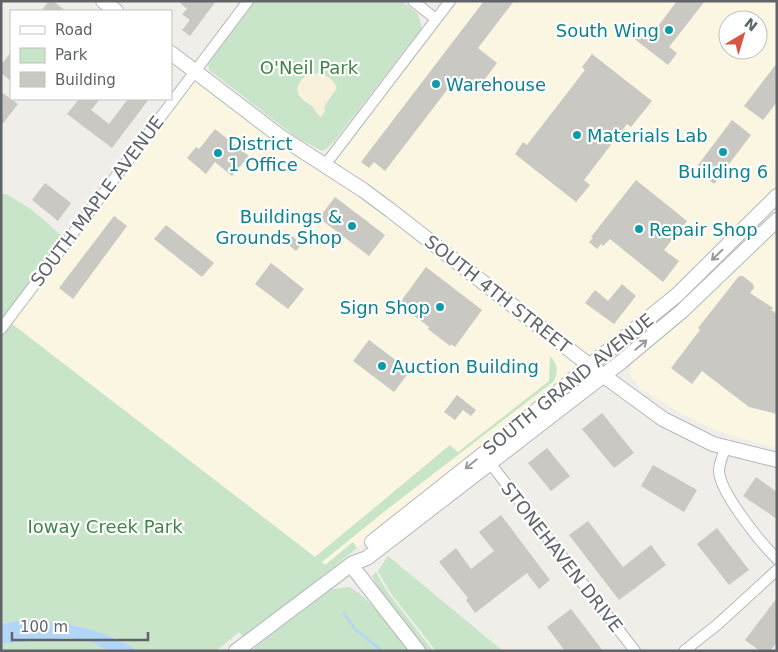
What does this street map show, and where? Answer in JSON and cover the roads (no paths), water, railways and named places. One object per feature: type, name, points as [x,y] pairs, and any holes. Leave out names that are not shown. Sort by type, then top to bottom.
[{"type":"street","points":[[103,1],[115,10]]},
{"type":"street","name":"SOUTH MAPLE AVENUE","points":[[1,329],[248,1]]},
{"type":"street","points":[[413,1],[436,19]]},
{"type":"street","points":[[325,165],[450,1]]},
{"type":"street","name":"SOUTH 4TH STREET","points":[[172,54],[281,137],[390,210],[589,366],[663,420],[688,433],[725,448],[777,460]]},
{"type":"street","name":"SOUTH GRAND AVENUE","points":[[352,564],[361,551],[516,428],[676,295],[777,196]]},
{"type":"street","name":"SOUTH GRAND AVENUE","points":[[242,646],[352,564],[367,558],[602,376],[682,311],[777,220]]},
{"type":"street","points":[[725,448],[719,470],[721,479],[731,500],[746,523],[777,559]]},
{"type":"street","name":"STONEHAVEN DRIVE","points":[[490,463],[635,651]]},
{"type":"street","points":[[352,564],[418,651]]},
{"type":"street","points":[[684,651],[718,624],[777,570]]},
{"type":"water","points":[[21,620],[53,622],[82,627],[110,636],[139,651],[108,651],[90,641],[69,638],[1,644],[1,624]]},
{"type":"waterway","points":[[344,613],[355,629],[382,651]]},
{"type":"place","name":"South Wing","points":[[669,30]]},
{"type":"place","name":"Warehouse","points":[[436,84]]},
{"type":"place","name":"Materials Lab","points":[[577,135]]},
{"type":"place","name":"Building 6","points":[[723,152]]},
{"type":"place","name":"District 1 Office","points":[[218,153]]},
{"type":"place","name":"Buildings & Grounds Shop","points":[[352,226]]},
{"type":"place","name":"Repair Shop","points":[[639,229]]},
{"type":"place","name":"Sign Shop","points":[[440,307]]},
{"type":"place","name":"Auction Building","points":[[382,366]]},
{"type":"park label","name":"O'Neil Park","points":[[309,67]]},
{"type":"park label","name":"Ioway Creek Park","points":[[105,526]]}]
